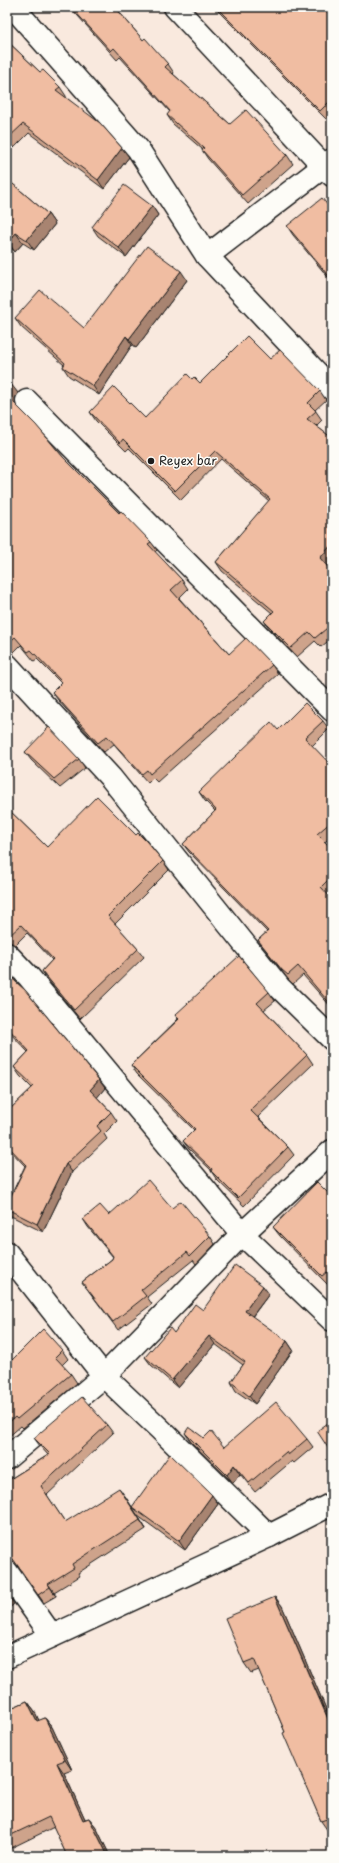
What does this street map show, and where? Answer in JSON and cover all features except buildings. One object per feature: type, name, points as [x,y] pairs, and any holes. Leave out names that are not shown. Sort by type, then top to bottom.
[{"type":"street","points":[[13,7],[138,149],[207,256],[332,389]]},
{"type":"street","points":[[175,7],[329,168],[207,256]]},
{"type":"street","points":[[27,401],[332,710]]},
{"type":"street","points":[[7,665],[111,778],[279,987],[332,1039]]},
{"type":"street","points":[[7,954],[29,977],[242,1234],[332,1320]]},
{"type":"street","points":[[7,1458],[104,1376],[242,1234],[332,1151]]},
{"type":"street","points":[[7,1253],[104,1376],[269,1536]]},
{"type":"street","points":[[7,1657],[269,1536],[332,1504]]},
{"type":"street","points":[[7,1572],[52,1636]]},
{"type":"place","name":"Reyex bar","points":[[151,461]]}]
